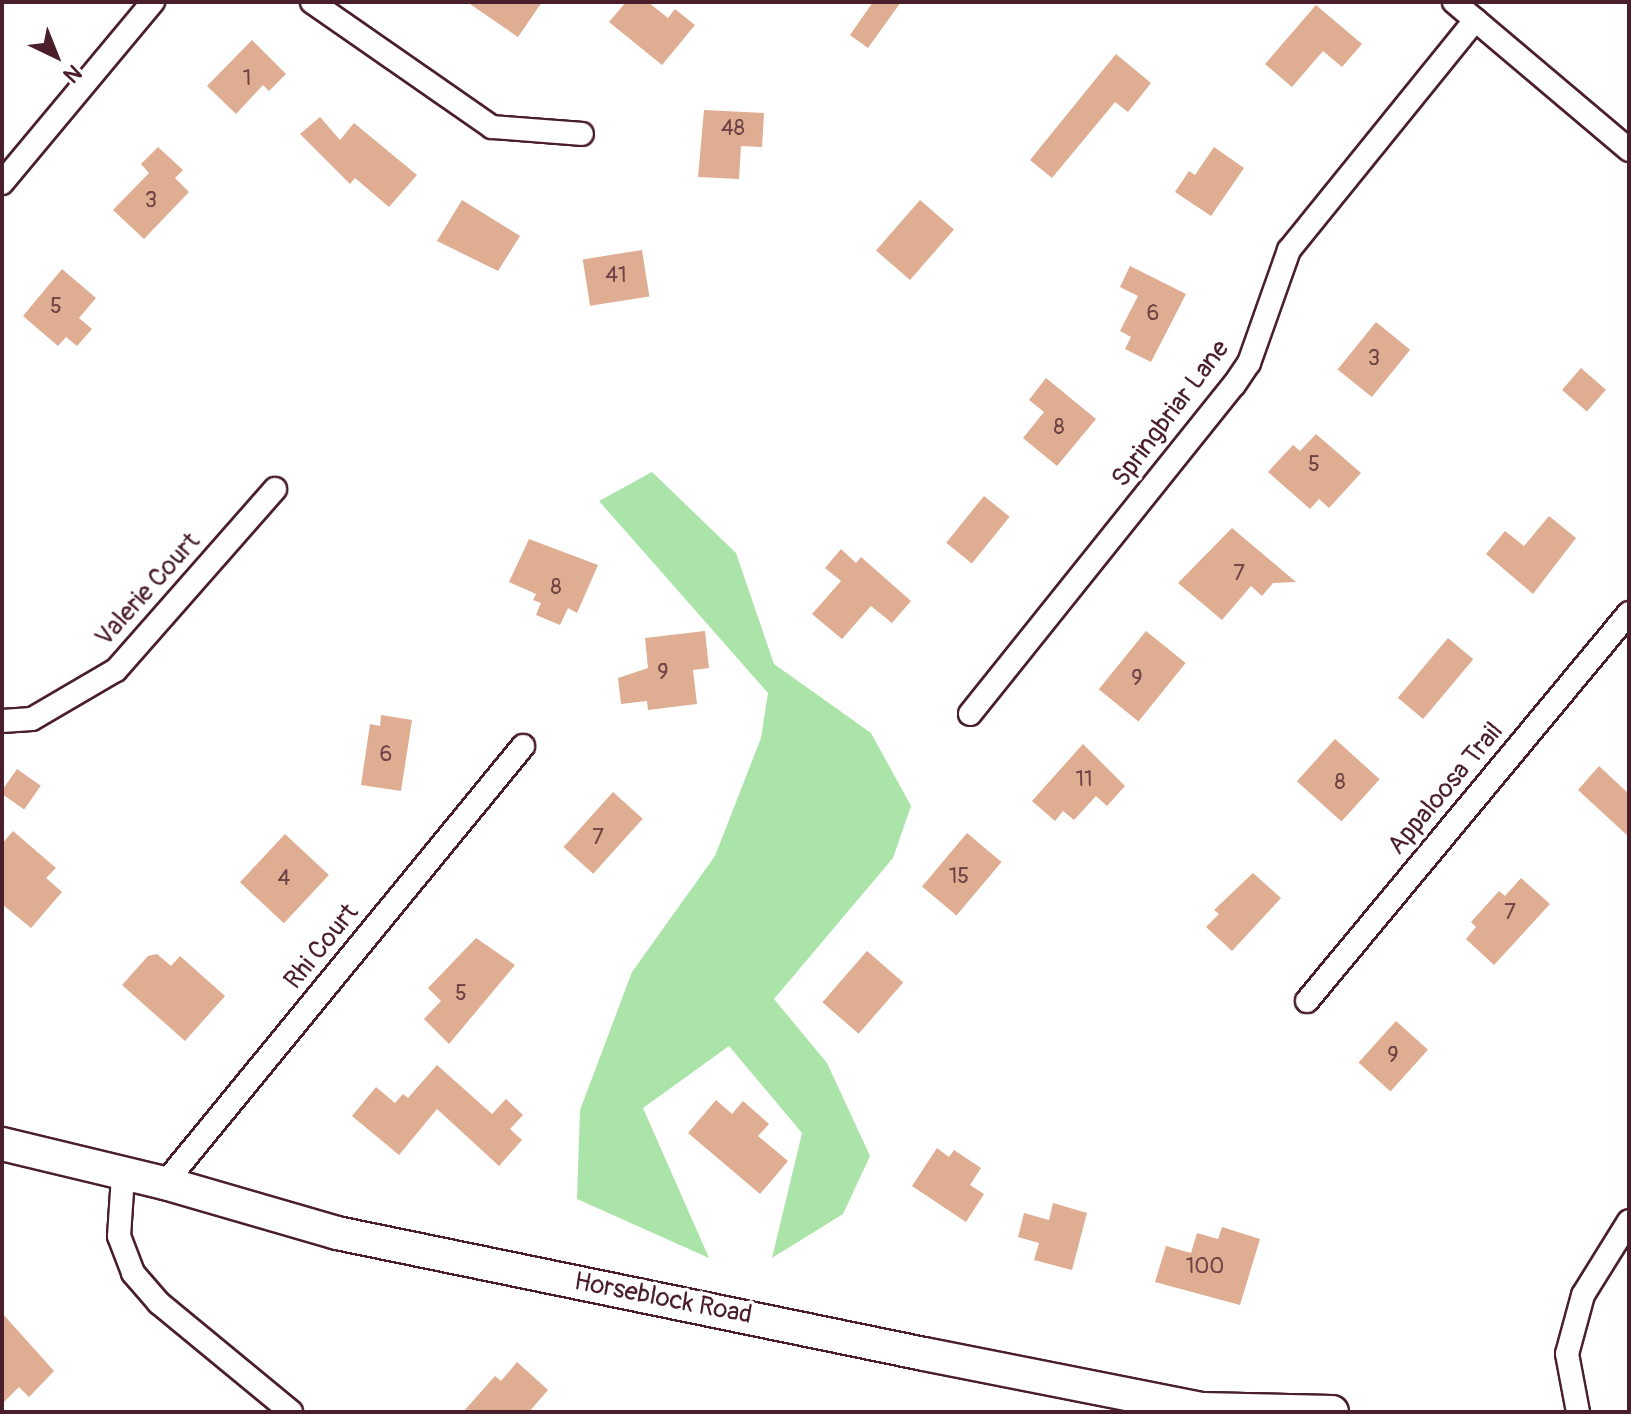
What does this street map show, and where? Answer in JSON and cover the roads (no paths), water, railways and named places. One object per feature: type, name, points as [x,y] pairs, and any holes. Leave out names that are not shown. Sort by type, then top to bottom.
[{"type":"street","points":[[2,183],[153,2]]},
{"type":"street","points":[[312,2],[492,127],[582,134]]},
{"type":"street","points":[[1454,2],[1629,150]]},
{"type":"street","name":"Springbriar Lane","points":[[970,714],[1234,385],[1249,363],[1289,250],[1475,20]]},
{"type":"street","name":"Valerie Court","points":[[2,721],[32,719],[116,670],[275,489]]},
{"type":"street","name":"Appaloosa Trail","points":[[1307,1001],[1629,613]]},
{"type":"street","name":"Rhi Court","points":[[165,1183],[523,746]]},
{"type":"street","name":"Horseblock Road","points":[[2,1144],[123,1176],[165,1183],[337,1233],[924,1354],[1203,1409],[1332,1412]]},
{"type":"street","points":[[123,1176],[119,1236],[133,1273],[159,1303],[291,1412]]},
{"type":"street","points":[[1578,1412],[1567,1354],[1583,1295],[1629,1221]]}]
